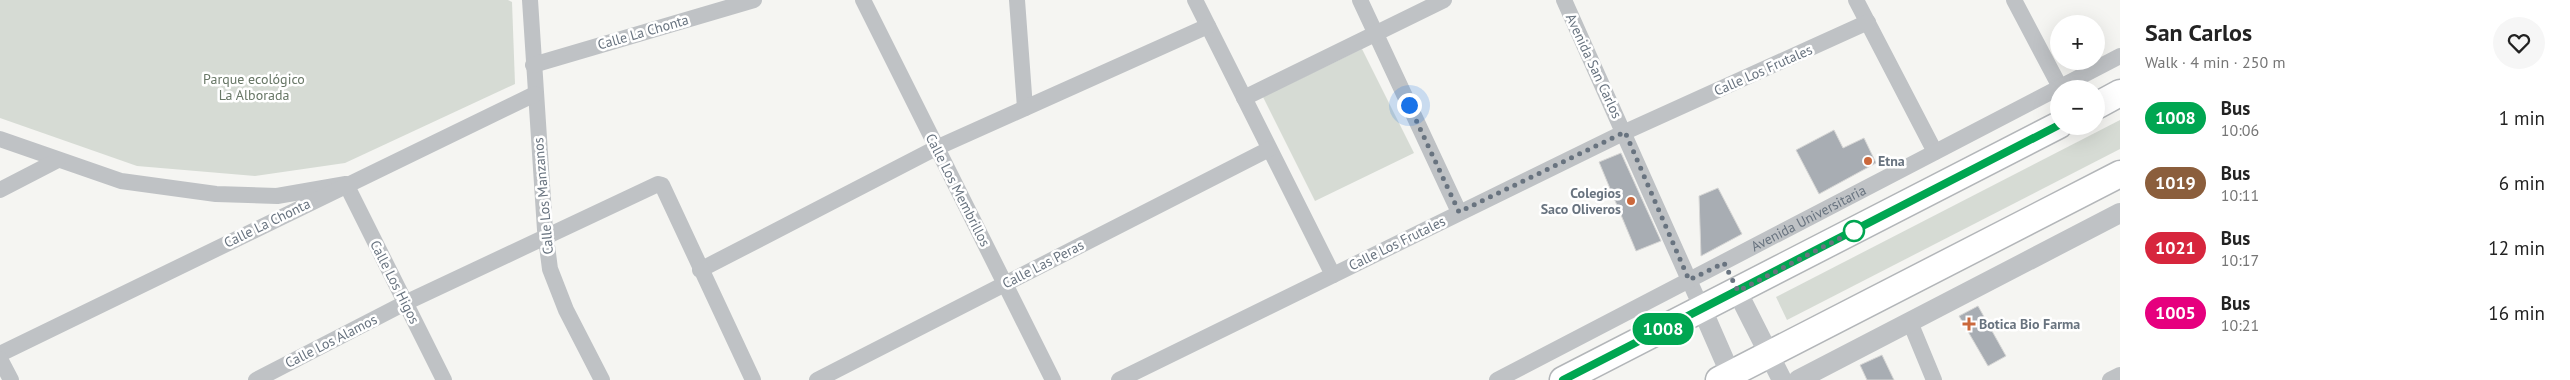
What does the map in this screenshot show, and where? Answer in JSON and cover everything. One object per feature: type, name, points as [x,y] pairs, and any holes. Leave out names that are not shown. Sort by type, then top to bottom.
[{"type":"main road","points":[[2105,102],[2120,94]]},
{"type":"main road","points":[[1563,380],[2050,130]]},
{"type":"main road","points":[[1727,378],[1769,354],[2120,174]]},
{"type":"street","name":"Calle Los Manzanos","points":[[530,0],[535,94],[550,270],[566,310],[602,380]]},
{"type":"street","name":"Calle La Chonta","points":[[533,65],[754,0]]},
{"type":"street","name":"Calle Los Membrillos","points":[[863,0],[1053,380]]},
{"type":"street","points":[[1017,0],[1026,108]]},
{"type":"street","points":[[1194,0],[1333,275]]},
{"type":"street","points":[[1360,0],[1459,212]]},
{"type":"street","points":[[1244,98],[1444,0]]},
{"type":"street","name":"Avenida San Carlos","points":[[1564,0],[1625,132],[1702,309],[1727,378]]},
{"type":"street","points":[[1856,0],[1936,152]]},
{"type":"street","points":[[2014,0],[2056,80]]},
{"type":"street","name":"Calle Los Frutales","points":[[1120,380],[1625,132],[1868,22]]},
{"type":"street","points":[[754,380],[700,270],[936,148],[1208,26]]},
{"type":"street","name":"Avenida Universitaria","points":[[2074,80],[2120,56]]},
{"type":"street","name":"Avenida Universitaria","points":[[1497,380],[2050,92]]},
{"type":"street","name":"Calle La Chonta","points":[[0,354],[346,184],[535,94]]},
{"type":"street","points":[[3,143],[121,181],[216,194],[277,196],[346,184]]},
{"type":"street","name":"Calle Las Peras","points":[[817,380],[1269,149]]},
{"type":"street","points":[[0,190],[58,160]]},
{"type":"street","name":"Calle Los Higos","points":[[346,184],[444,380]]},
{"type":"street","name":"Calle Los Alamos","points":[[256,380],[405,303],[546,235],[658,184],[662,185],[700,270]]},
{"type":"street","points":[[1798,380],[2120,213]]},
{"type":"street","points":[[1724,263],[1782,380]]},
{"type":"street","points":[[1910,322],[1934,380]]},
{"type":"street","points":[[0,359],[11,380]]},
{"type":"street","points":[[2110,380],[2120,375]]},
{"type":"green space","name":"Parque ecológico La Alborada","points":[[0,0],[508,0],[512,2],[515,84],[345,163],[255,176],[137,166],[0,118]]},
{"type":"green space","points":[[1362,49],[1414,153],[1315,201],[1263,97]]},
{"type":"green space","points":[[2120,120],[2120,149],[1787,320],[1776,297],[2091,135],[2105,135],[2105,128]]},
{"type":"building","points":[[1834,130],[1843,148],[1864,138],[1876,163],[1819,194],[1796,150]]},
{"type":"building","name":"Colegios Saco Oliveros","points":[[1621,153],[1661,241],[1636,251],[1599,162]]},
{"type":"building","points":[[1718,188],[1742,234],[1701,256],[1699,196]]},
{"type":"building","points":[[1978,306],[2006,356],[1988,366],[1959,316]]},
{"type":"building","points":[[1882,355],[1894,380],[1867,380],[1860,365]]},
{"type":"bus line","name":"1008","points":[[1563,380],[2050,130]]},
{"type":"place","name":"Etna","points":[[1868,161]]},
{"type":"place","name":"Colegios Saco Oliveros","points":[[1631,201]]},
{"type":"place","name":"Botica Bio Farma","points":[[1969,324]]},
{"type":"route","points":[[1409,105],[1459,212],[1625,132],[1689,280],[1724,263],[1738,291],[1854,231]]}]
